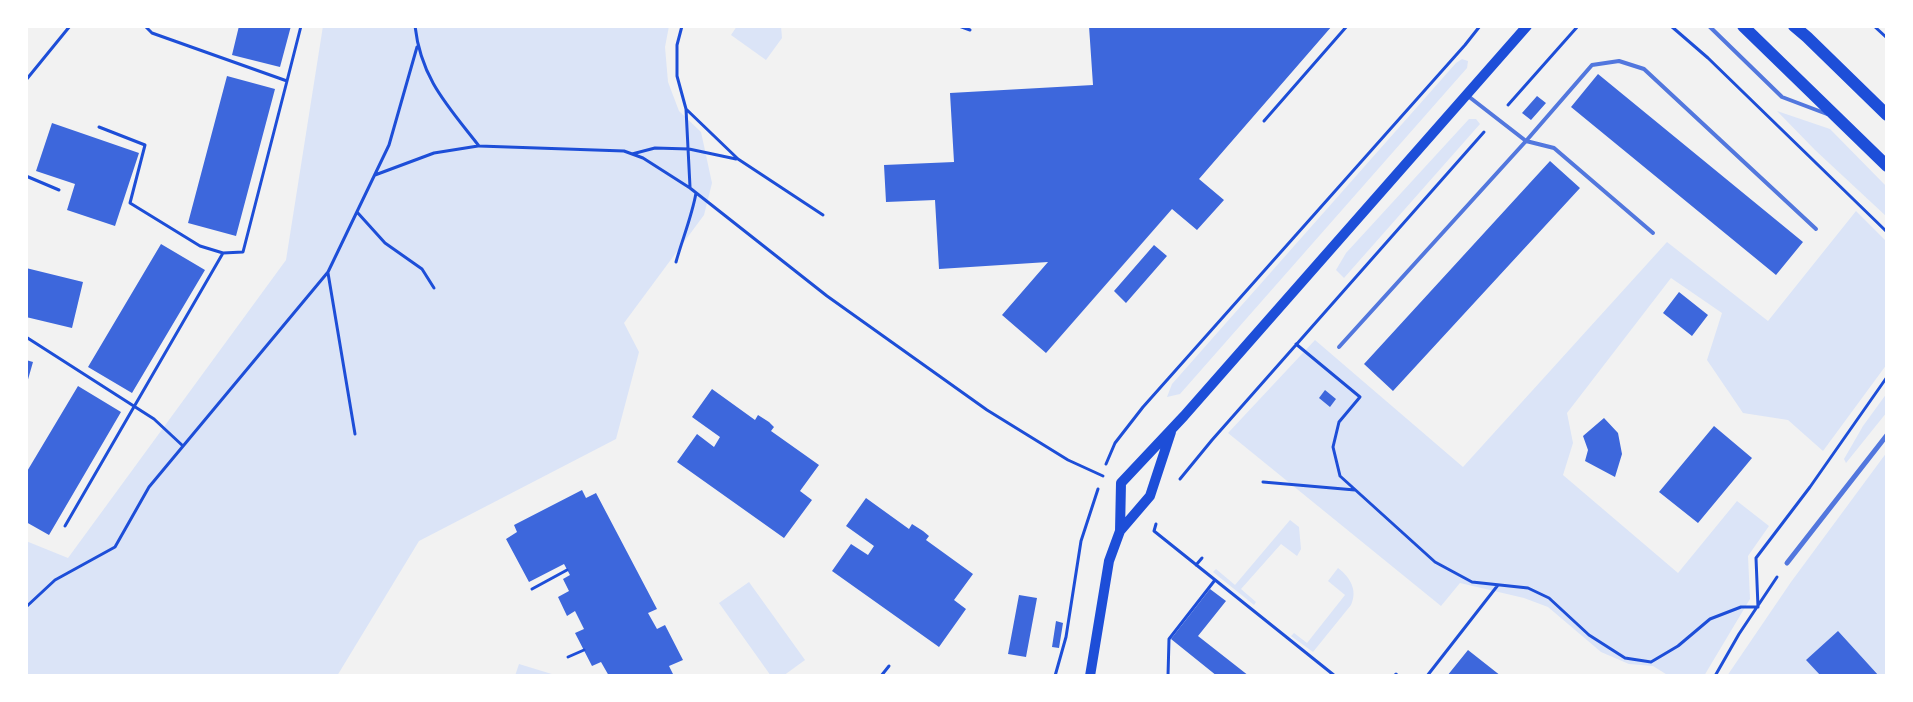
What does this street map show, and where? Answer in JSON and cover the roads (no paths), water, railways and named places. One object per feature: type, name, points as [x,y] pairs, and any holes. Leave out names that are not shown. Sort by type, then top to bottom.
[{"type":"main road","points":[[1120,531],[1120,483],[1172,429],[1526,26]]},
{"type":"main road","points":[[1742,26],[1887,166]]},
{"type":"main road","points":[[1794,26],[1887,115]]},
{"type":"main road","points":[[1090,676],[1109,560],[1120,531],[1150,496],[1172,429]]},
{"type":"street","points":[[1787,563],[1887,435]]},
{"type":"lane","points":[[1709,26],[1782,97],[1837,118]]},
{"type":"lane","points":[[1339,347],[1526,141],[1592,65],[1619,62],[1644,69],[1816,229]]},
{"type":"lane","points":[[1466,95],[1526,141],[1554,148],[1653,233]]}]
